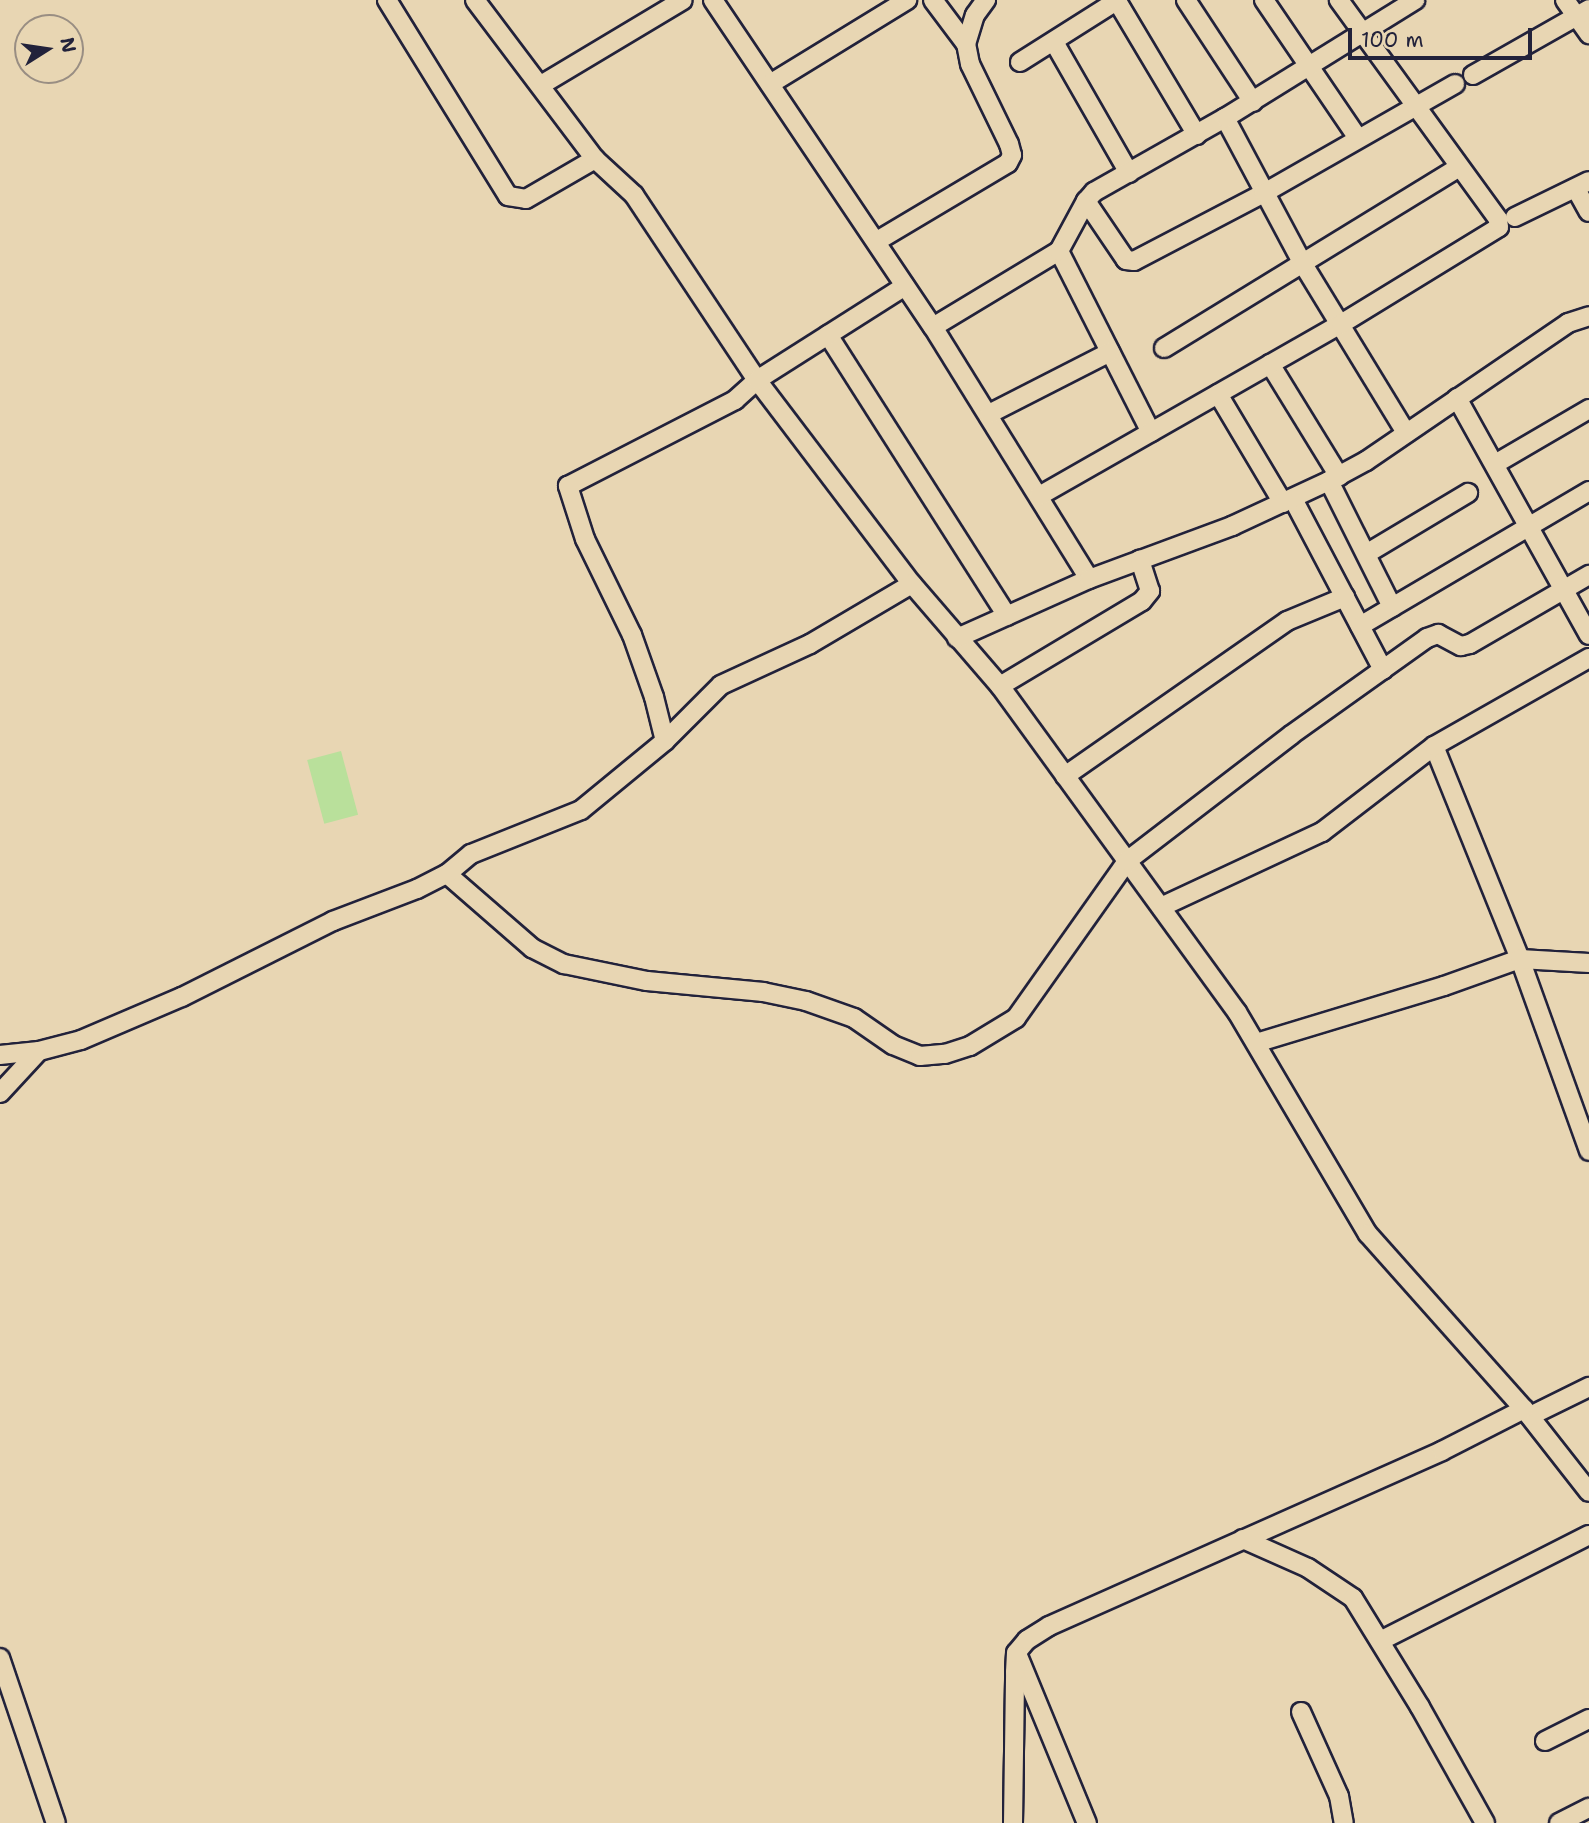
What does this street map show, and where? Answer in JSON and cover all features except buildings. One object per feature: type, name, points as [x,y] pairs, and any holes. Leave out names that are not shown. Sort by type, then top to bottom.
[{"type":"street","points":[[387,0],[508,196],[526,199],[595,159]]},
{"type":"street","points":[[475,0],[595,159],[634,195],[757,380],[912,584],[1000,686],[1237,1012],[1368,1234],[1527,1413],[1589,1492]]},
{"type":"street","points":[[541,85],[683,0]]},
{"type":"street","points":[[713,0],[933,327],[1090,579]]},
{"type":"street","points":[[769,84],[907,0]]},
{"type":"street","points":[[877,242],[1008,163],[1012,155],[970,64],[966,44],[933,0]]},
{"type":"street","points":[[966,44],[975,15],[986,0]]},
{"type":"street","points":[[1020,62],[1118,0],[1197,135]]},
{"type":"street","points":[[1186,0],[1253,102]]},
{"type":"street","points":[[1264,0],[1357,137]]},
{"type":"street","points":[[1039,496],[1341,324],[1499,227],[1498,219],[1339,0]]},
{"type":"street","points":[[933,327],[1059,251],[1086,201],[1094,192],[1253,102],[1415,0]]},
{"type":"street","points":[[1565,0],[1583,13],[1589,34]]},
{"type":"street","points":[[1473,75],[1583,13]]},
{"type":"street","points":[[1054,42],[1129,173]]},
{"type":"street","points":[[1086,201],[1130,261],[1264,194],[1357,137],[1455,84]]},
{"type":"street","points":[[1225,118],[1303,264],[1406,433]]},
{"type":"street","points":[[1164,348],[1458,167]]},
{"type":"street","points":[[1514,217],[1582,185],[1589,212]]},
{"type":"street","points":[[1059,251],[1151,432]]},
{"type":"street","points":[[665,741],[654,697],[632,635],[585,539],[568,486],[735,400],[757,380],[905,286]]},
{"type":"street","points":[[957,638],[1090,579],[1288,501],[1334,478],[1406,433],[1560,328],[1588,317]]},
{"type":"street","points":[[828,335],[1007,616]]},
{"type":"street","points":[[989,414],[1110,352]]},
{"type":"street","points":[[1270,364],[1334,478],[1392,607]]},
{"type":"street","points":[[1218,394],[1288,501],[1345,597],[1383,670]]},
{"type":"street","points":[[1457,398],[1589,635]]},
{"type":"street","points":[[1495,464],[1589,409]]},
{"type":"street","points":[[1360,626],[1589,491]]},
{"type":"street","points":[[1366,554],[1468,493]]},
{"type":"street","points":[[1000,686],[1142,601],[1150,590],[1140,560]]},
{"type":"street","points":[[447,874],[532,948],[564,964],[648,981],[763,992],[806,1001],[854,1018],[892,1045],[920,1056],[945,1054],[970,1046],[1016,1018],[1127,861],[1291,735],[1434,635],[1461,646],[1470,644],[1589,575]]},
{"type":"street","points":[[0,1055],[38,1051],[81,1040],[182,998],[333,920],[417,889],[447,874],[471,855],[581,810],[665,741],[721,685],[810,643],[912,584]]},
{"type":"street","points":[[1065,776],[1287,621],[1345,597]]},
{"type":"street","points":[[1161,907],[1322,832],[1434,746],[1589,658]]},
{"type":"street","points":[[1434,746],[1520,959],[1589,1151]]},
{"type":"street","points":[[1256,1043],[1444,986],[1520,959],[1589,963]]},
{"type":"street","points":[[0,1093],[38,1051]]},
{"type":"street","points":[[1013,1823],[1016,1653],[1027,1640],[1049,1626],[1589,1387]]},
{"type":"street","points":[[1380,1641],[1589,1535]]},
{"type":"street","points":[[1244,1539],[1332,1581],[1353,1598],[1485,1823]]},
{"type":"street","points":[[1016,1653],[1087,1823]]},
{"type":"street","points":[[0,1658],[56,1823]]},
{"type":"street","points":[[1301,1712],[1339,1796],[1345,1823]]},
{"type":"street","points":[[1545,1741],[1589,1719]]},
{"type":"street","points":[[1559,1823],[1589,1808]]},
{"type":"green space","points":[[341,751],[358,815],[324,824],[307,760]]}]
